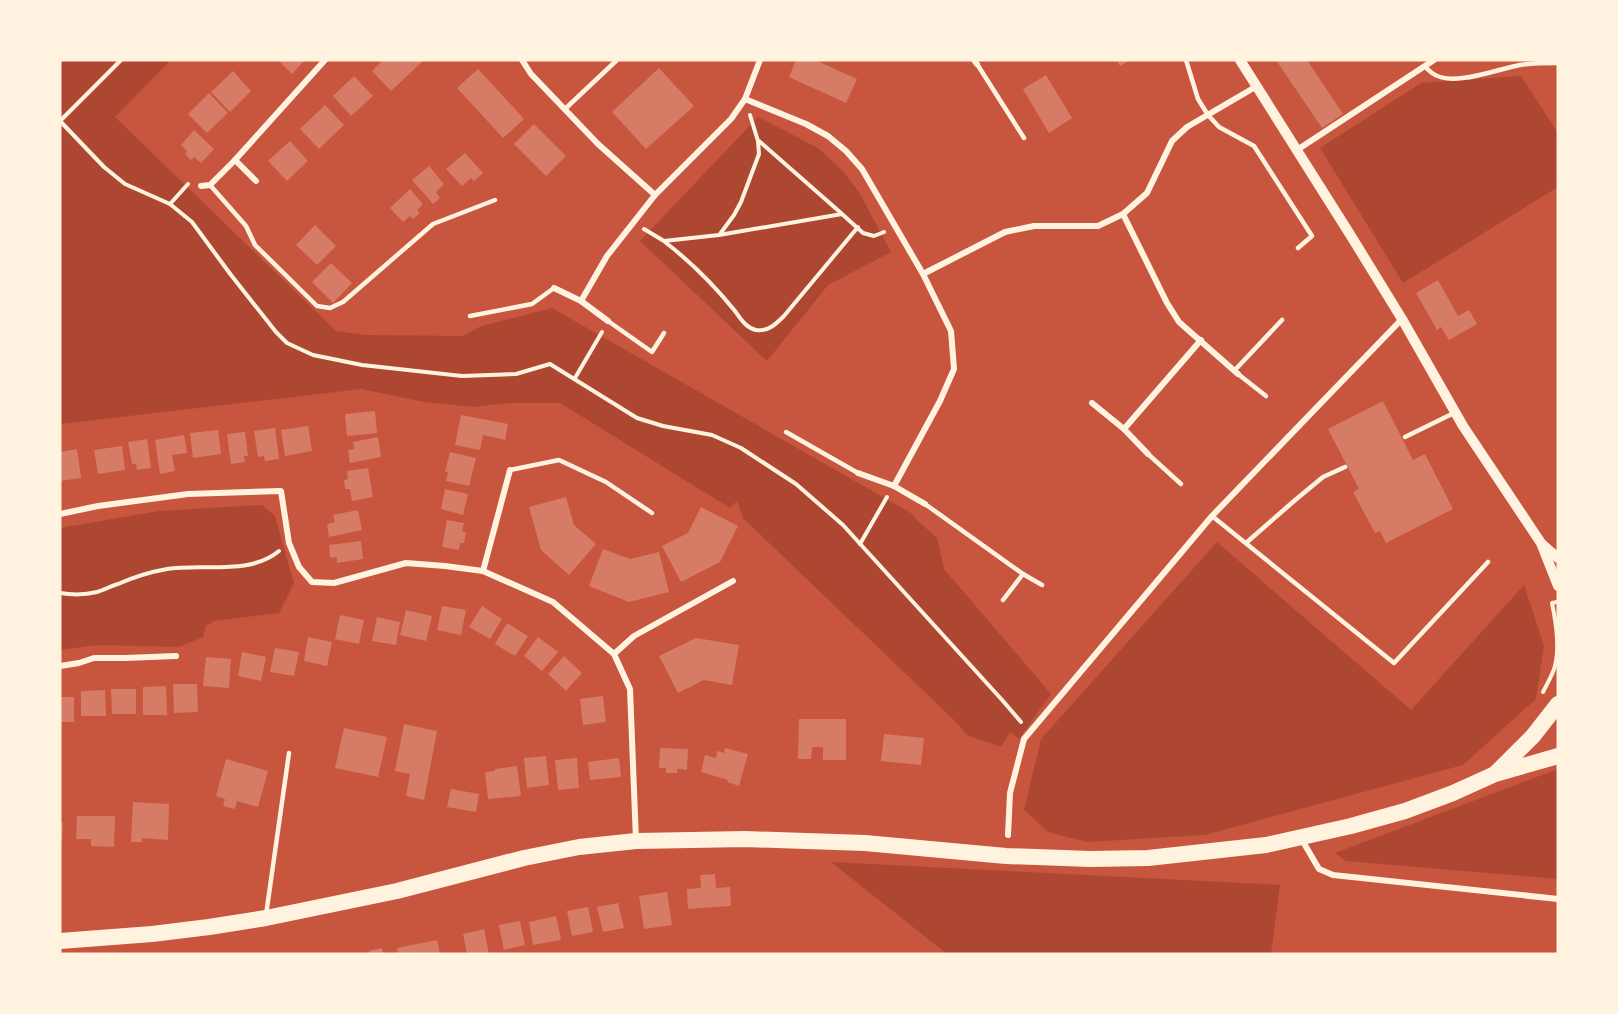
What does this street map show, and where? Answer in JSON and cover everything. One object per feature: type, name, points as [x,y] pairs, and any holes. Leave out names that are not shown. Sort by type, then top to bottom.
[{"type":"highway","points":[[1495,774],[1533,736],[1556,707]]},
{"type":"highway","points":[[60,941],[152,934],[266,918],[397,891],[524,858],[579,847],[636,841],[745,838],[865,843],[1006,855],[1090,859],[1148,858],[1266,845],[1405,811],[1495,774],[1558,756]]},
{"type":"street","points":[[201,186],[210,185],[236,160],[325,60]]},
{"type":"street","points":[[522,60],[531,74],[598,144],[655,195]]},
{"type":"street","points":[[581,300],[607,256],[655,195],[731,119],[745,99],[760,60]]},
{"type":"street","points":[[1240,60],[1402,319],[1462,426],[1541,543],[1558,586]]},
{"type":"street","points":[[1297,150],[1434,60]]},
{"type":"street","points":[[923,274],[1005,232],[1034,226],[1098,226],[1123,214],[1147,193],[1172,141],[1187,127],[1257,86]]},
{"type":"street","points":[[745,99],[806,124],[828,136],[862,169],[923,274],[951,331],[954,369],[940,401],[894,486]]},
{"type":"street","points":[[236,160],[256,181]]},
{"type":"street","points":[[1123,214],[1167,303],[1179,322],[1236,372]]},
{"type":"street","points":[[554,288],[581,300],[608,321]]},
{"type":"street","points":[[1008,835],[1010,793],[1024,739],[1212,516],[1402,319]]},
{"type":"street","points":[[1124,429],[1201,340]]},
{"type":"street","points":[[1092,403],[1124,429],[1148,454]]},
{"type":"street","points":[[483,571],[510,470]]},
{"type":"street","points":[[858,473],[894,486],[925,504]]},
{"type":"street","points":[[60,514],[98,506],[188,494],[281,491],[289,543],[299,567],[312,582],[334,583],[406,563],[483,571],[554,602],[614,654],[630,689],[636,841]]},
{"type":"street","points":[[1541,543],[1558,558]]},
{"type":"street","points":[[614,654],[634,636],[733,581]]},
{"type":"street","points":[[60,666],[79,663],[94,657],[176,656]]},
{"type":"street","points":[[1301,838],[1319,869],[1333,875],[1558,898]]},
{"type":"lane","points":[[565,109],[616,60]]},
{"type":"lane","points":[[1186,60],[1198,99],[1208,115],[1219,127],[1254,146],[1312,236],[1298,248]]},
{"type":"lane","points":[[976,62],[1024,138]]},
{"type":"lane","points":[[1425,66],[1432,74],[1453,79],[1521,65],[1558,63]]},
{"type":"lane","points":[[210,185],[246,226],[255,245],[316,306],[330,308],[343,302],[433,224],[495,200]]},
{"type":"lane","points":[[470,316],[532,304],[554,288]]},
{"type":"lane","points":[[1266,396],[1236,372],[1282,320]]},
{"type":"lane","points":[[608,321],[652,352],[664,333]]},
{"type":"lane","points":[[1405,437],[1455,412]]},
{"type":"lane","points":[[786,432],[858,473]]},
{"type":"lane","points":[[1148,454],[1180,484]]},
{"type":"lane","points":[[510,470],[559,460],[606,482],[652,513]]},
{"type":"lane","points":[[1246,543],[1323,477],[1345,467]]},
{"type":"lane","points":[[925,504],[1042,585]]},
{"type":"lane","points":[[1212,516],[1394,663],[1488,562]]},
{"type":"lane","points":[[1002,600],[1023,574]]},
{"type":"lane","points":[[266,918],[289,753]]},
{"type":"path","points":[[60,121],[121,60]]},
{"type":"path","points":[[719,235],[741,202],[759,154],[758,141],[745,99]]},
{"type":"path","points":[[758,141],[863,233],[874,236],[896,226]]},
{"type":"path","points":[[170,204],[191,180],[201,186]]},
{"type":"path","points":[[664,241],[719,235],[842,214]]},
{"type":"path","points":[[633,222],[681,254],[713,284],[745,325],[754,330],[764,330],[775,325],[858,227]]},
{"type":"path","points":[[608,321],[575,378],[637,417],[663,426],[712,435],[741,448],[796,484],[843,525],[1003,701],[1029,733]]},
{"type":"path","points":[[860,544],[894,486]]},
{"type":"path","points":[[60,593],[74,595],[98,592],[141,575],[166,569],[254,563],[274,555],[289,543]]},
{"type":"path","points":[[1556,707],[1538,699],[1555,666],[1556,620],[1552,603],[1558,602]]},
{"type":"shaded area","points":[[60,60],[171,60],[115,117],[336,331],[366,335],[463,336],[481,326],[552,308],[911,513],[937,538],[944,569],[1051,694],[1019,739],[1010,732],[1001,747],[967,735],[743,518],[737,501],[730,508],[560,403],[510,403],[473,407],[424,402],[361,389],[60,424]]},
{"type":"shaded area","points":[[1521,76],[1558,133],[1558,187],[1403,283],[1320,148],[1421,83]]},
{"type":"shaded area","points":[[758,117],[818,148],[842,170],[859,192],[891,252],[828,285],[767,361],[640,241]]},
{"type":"shaded area","points":[[262,505],[275,516],[294,583],[279,613],[214,621],[206,626],[203,637],[179,647],[98,645],[60,650],[60,528],[159,511]]},
{"type":"shaded area","points":[[1217,542],[1411,710],[1524,585],[1544,646],[1536,699],[1463,765],[1205,835],[1087,842],[1048,832],[1024,810],[1041,739]]},
{"type":"shaded area","points":[[1558,769],[1558,879],[1346,861],[1335,853]]},
{"type":"shaded area","points":[[831,862],[1280,885],[1271,954],[947,954]]},
{"type":"building","points":[[278,60],[305,60],[292,74]]},
{"type":"building","points":[[383,60],[424,60],[391,91],[372,71]]},
{"type":"building","points":[[796,60],[815,60],[857,79],[846,103],[789,77]]},
{"type":"building","points":[[1117,60],[1130,60],[1120,66]]},
{"type":"building","points":[[1276,60],[1307,60],[1343,114],[1322,128]]},
{"type":"building","points":[[659,68],[694,106],[646,149],[612,112]]},
{"type":"building","points":[[478,69],[524,119],[503,138],[457,88]]},
{"type":"building","points":[[233,71],[251,91],[230,112],[211,92]]},
{"type":"building","points":[[1046,75],[1072,118],[1049,133],[1023,89]]},
{"type":"building","points":[[354,76],[373,96],[351,116],[333,96]]},
{"type":"building","points":[[209,93],[228,113],[207,133],[188,114]]},
{"type":"building","points":[[325,105],[344,125],[319,149],[300,129]]},
{"type":"building","points":[[534,124],[566,156],[546,176],[514,144]]},
{"type":"building","points":[[194,130],[214,149],[201,163],[194,157],[191,160],[181,145]]},
{"type":"building","points":[[290,141],[308,161],[287,181],[268,161]]},
{"type":"building","points":[[465,153],[483,173],[474,181],[471,178],[462,186],[446,169]]},
{"type":"building","points":[[429,166],[444,184],[436,192],[440,198],[433,204],[412,180]]},
{"type":"building","points":[[410,189],[423,204],[417,210],[420,213],[413,219],[410,216],[403,222],[390,208]]},
{"type":"building","points":[[315,225],[336,246],[317,265],[296,245]]},
{"type":"building","points":[[331,263],[352,283],[333,303],[312,282]]},
{"type":"building","points":[[1438,280],[1458,316],[1469,310],[1477,324],[1449,340],[1441,327],[1437,330],[1416,293]]},
{"type":"building","points":[[1383,401],[1413,460],[1425,454],[1453,509],[1386,543],[1380,531],[1375,533],[1353,492],[1359,489],[1328,429]]},
{"type":"building","points":[[375,411],[377,433],[347,436],[345,414]]},
{"type":"building","points":[[461,415],[508,424],[505,440],[483,435],[480,450],[455,445]]},
{"type":"building","points":[[308,426],[312,451],[285,456],[281,430]]},
{"type":"building","points":[[275,428],[279,459],[265,461],[264,456],[258,457],[254,431]]},
{"type":"building","points":[[218,430],[221,454],[193,458],[190,433]]},
{"type":"building","points":[[245,432],[248,456],[244,456],[245,462],[231,464],[227,434]]},
{"type":"building","points":[[184,435],[187,453],[172,455],[175,471],[160,474],[155,440]]},
{"type":"building","points":[[378,437],[381,457],[350,463],[348,450],[354,449],[353,442]]},
{"type":"building","points":[[147,439],[151,468],[137,470],[136,464],[132,464],[128,442]]},
{"type":"building","points":[[122,446],[125,470],[98,474],[94,450]]},
{"type":"building","points":[[77,449],[81,478],[60,481],[60,452]]},
{"type":"building","points":[[450,452],[476,458],[469,486],[446,481],[448,472],[445,472]]},
{"type":"building","points":[[368,468],[373,497],[352,501],[350,489],[345,489],[344,480],[348,479],[347,471]]},
{"type":"building","points":[[445,489],[468,494],[463,515],[441,509]]},
{"type":"building","points":[[566,497],[574,525],[596,544],[569,575],[541,550],[529,507]]},
{"type":"building","points":[[701,507],[738,526],[720,562],[681,582],[662,546],[688,533]]},
{"type":"building","points":[[358,510],[362,530],[329,537],[327,524],[335,522],[333,515]]},
{"type":"building","points":[[447,520],[464,523],[462,531],[466,532],[464,543],[460,543],[459,550],[442,547]]},
{"type":"building","points":[[361,541],[363,559],[337,563],[337,557],[330,558],[329,545]]},
{"type":"building","points":[[603,549],[630,559],[659,552],[669,592],[629,602],[589,586]]},
{"type":"building","points":[[442,606],[466,610],[461,635],[437,630]]},
{"type":"building","points":[[482,606],[502,619],[490,639],[469,627]]},
{"type":"building","points":[[406,610],[432,616],[426,641],[400,635]]},
{"type":"building","points":[[340,615],[364,620],[359,644],[335,639]]},
{"type":"building","points":[[377,617],[400,622],[396,645],[372,641]]},
{"type":"building","points":[[507,623],[528,636],[515,656],[495,644]]},
{"type":"building","points":[[308,637],[332,642],[327,666],[304,661]]},
{"type":"building","points":[[538,637],[558,652],[542,671],[524,656]]},
{"type":"building","points":[[696,638],[739,645],[732,685],[704,680],[678,693],[659,656]]},
{"type":"building","points":[[275,648],[299,652],[294,676],[270,672]]},
{"type":"building","points":[[242,652],[266,657],[261,681],[238,676]]},
{"type":"building","points":[[564,656],[582,673],[566,691],[548,674]]},
{"type":"building","points":[[206,657],[231,659],[229,688],[203,686]]},
{"type":"building","points":[[173,684],[197,684],[198,712],[174,713]]},
{"type":"building","points":[[166,686],[167,715],[143,715],[143,687]]},
{"type":"building","points":[[111,689],[136,689],[136,714],[112,714]]},
{"type":"building","points":[[105,690],[106,716],[81,716],[81,691]]},
{"type":"building","points":[[603,696],[606,722],[583,725],[580,699]]},
{"type":"building","points":[[60,697],[74,697],[74,722],[60,722]]},
{"type":"building","points":[[799,719],[846,719],[846,760],[823,760],[823,747],[812,747],[811,759],[798,759]]},
{"type":"building","points":[[404,724],[437,731],[424,800],[406,796],[410,774],[395,771]]},
{"type":"building","points":[[344,728],[387,737],[378,777],[335,768]]},
{"type":"building","points":[[884,734],[924,738],[921,765],[881,761]]},
{"type":"building","points":[[660,748],[688,749],[687,770],[677,769],[677,773],[666,773],[666,768],[659,768]]},
{"type":"building","points":[[725,748],[748,754],[739,786],[727,782],[728,780],[701,772],[705,755],[716,758],[717,751],[724,753]]},
{"type":"building","points":[[546,756],[549,785],[527,788],[524,758]]},
{"type":"building","points":[[577,758],[579,788],[558,790],[555,760]]},
{"type":"building","points":[[619,758],[621,777],[590,780],[588,762]]},
{"type":"building","points":[[226,759],[268,771],[258,807],[237,801],[235,809],[223,806],[225,799],[216,796]]},
{"type":"building","points":[[517,766],[521,796],[488,799],[485,772]]},
{"type":"building","points":[[451,789],[479,794],[476,812],[447,807]]},
{"type":"building","points":[[133,802],[169,804],[168,840],[142,838],[142,842],[131,842]]},
{"type":"building","points":[[77,816],[115,816],[114,847],[91,846],[91,839],[76,839]]},
{"type":"building","points":[[60,823],[63,823],[62,842],[60,842]]},
{"type":"building","points":[[715,874],[716,888],[730,887],[731,906],[688,909],[687,889],[701,888],[700,875]]},
{"type":"building","points":[[667,892],[672,925],[644,929],[639,896]]},
{"type":"building","points":[[618,903],[624,928],[603,932],[597,907]]},
{"type":"building","points":[[588,907],[593,932],[572,936],[567,911]]},
{"type":"building","points":[[556,916],[561,940],[533,945],[529,922]]},
{"type":"building","points":[[520,921],[525,945],[504,950],[499,925]]},
{"type":"building","points":[[484,929],[489,954],[467,954],[463,934]]},
{"type":"building","points":[[437,940],[440,954],[398,954],[397,948]]},
{"type":"building","points":[[382,948],[383,954],[370,954],[369,951]]}]
